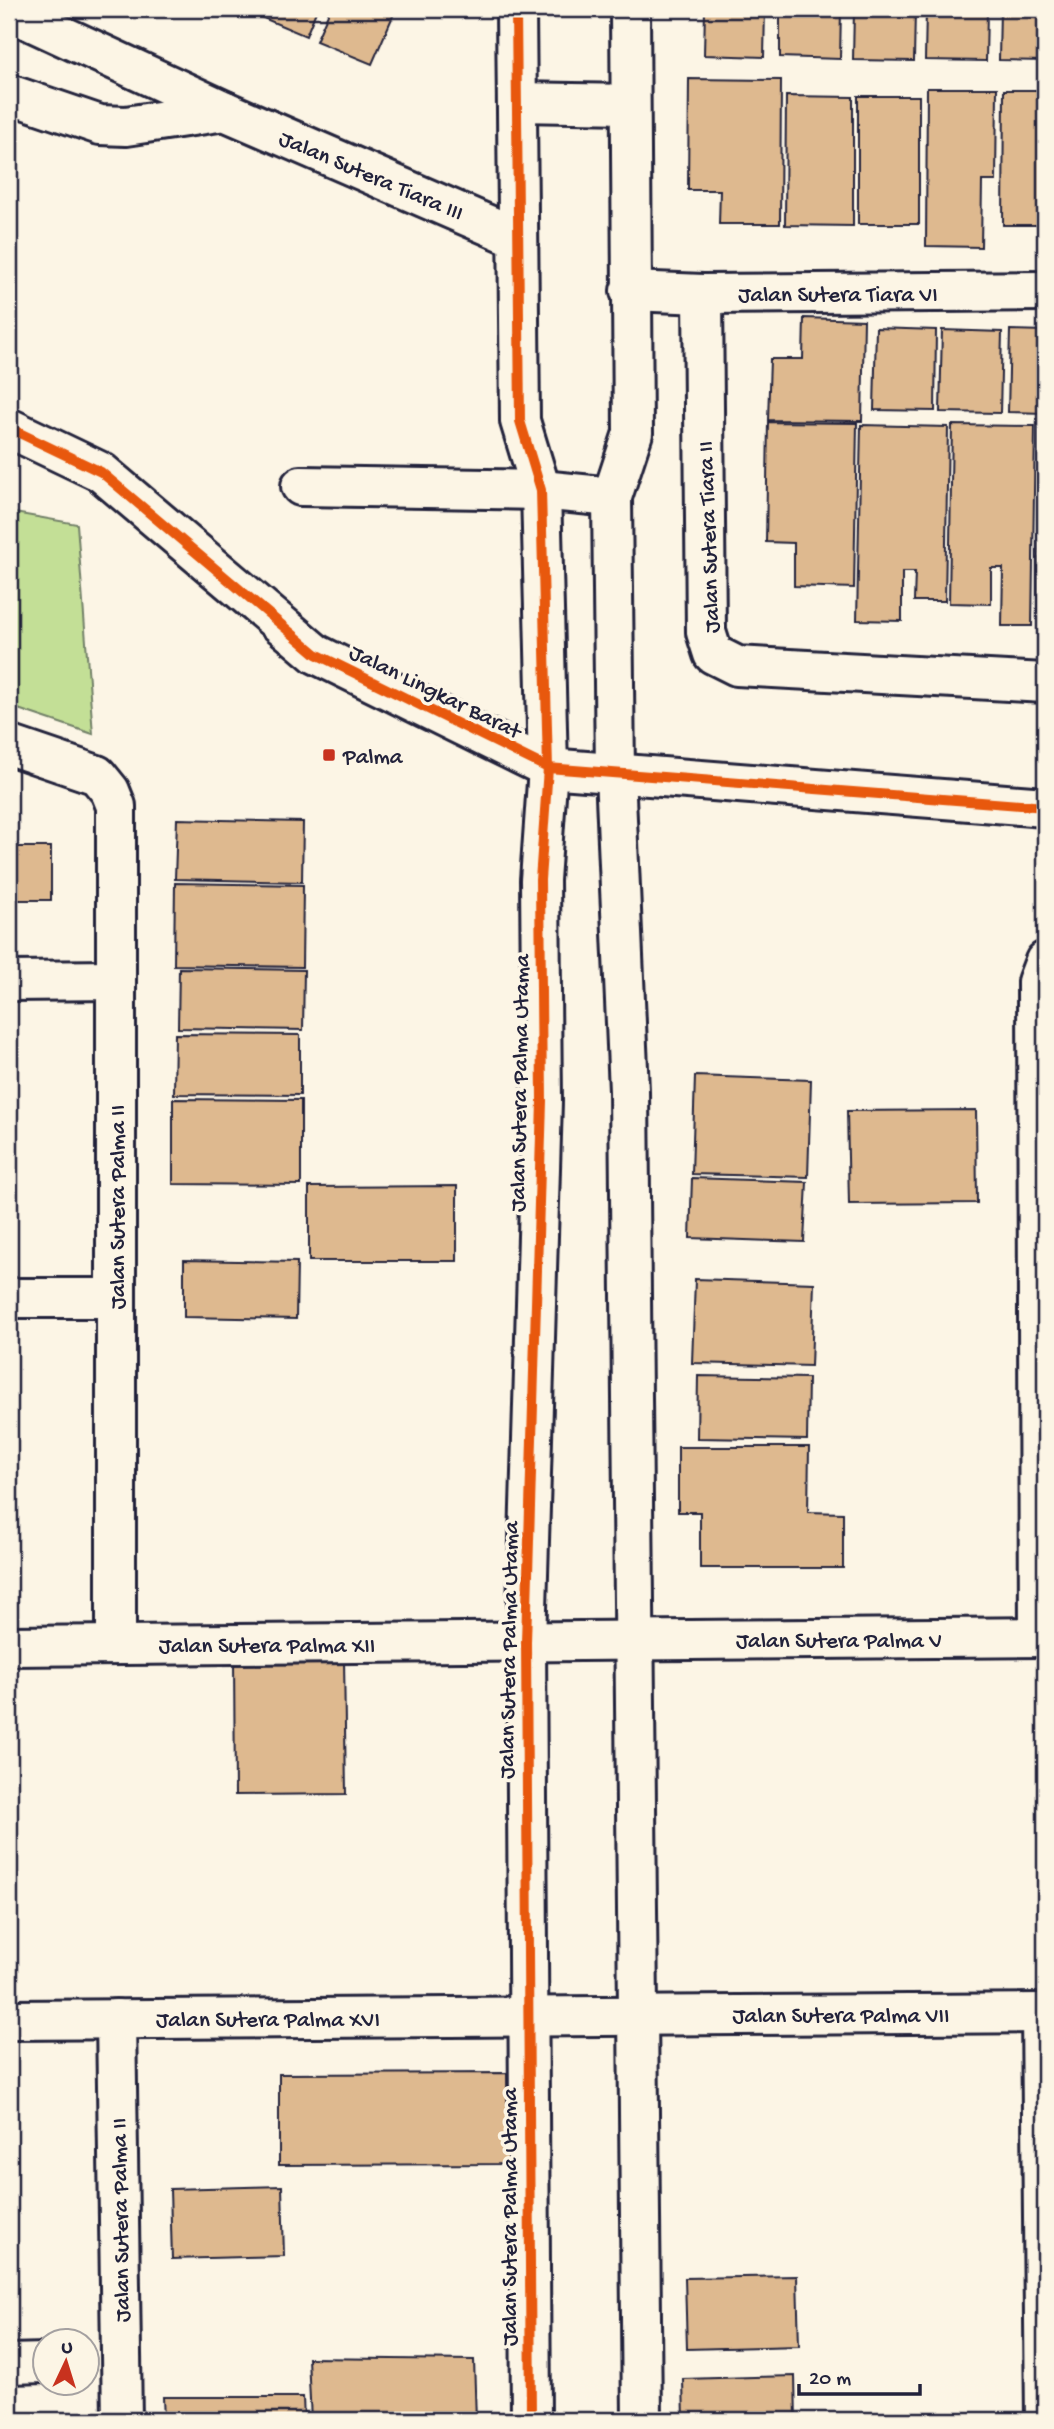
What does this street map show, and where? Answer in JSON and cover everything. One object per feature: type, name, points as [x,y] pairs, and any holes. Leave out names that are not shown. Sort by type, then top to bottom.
[{"type":"street","name":"Jalan Sutera Palma Utama","points":[[516,9],[520,421],[541,490],[548,768],[540,880],[542,1101],[526,1642],[531,2420]]},
{"type":"street","points":[[630,9],[633,433],[612,497],[615,774],[629,1091],[642,2420]]},
{"type":"street","name":"Jalan Sutera Tiara III","points":[[9,11],[225,111],[519,238]]},
{"type":"street","points":[[9,94],[100,125],[126,126],[225,111]]},
{"type":"street","points":[[517,102],[629,104]]},
{"type":"street","name":"Jalan Sutera Tiara VI","points":[[630,291],[703,294],[1045,291]]},
{"type":"street","name":"Jalan Sutera Tiara II","points":[[703,294],[706,632],[713,654],[737,666],[1045,683]]},
{"type":"street","name":"Jalan Lingkar Barat","points":[[9,428],[102,472],[316,654],[548,768],[1045,807]]},
{"type":"street","points":[[301,486],[541,490],[612,497]]},
{"type":"street","name":"Jalan Sutera Palma II","points":[[9,745],[97,775],[110,790],[116,806],[116,1645]]},
{"type":"street","points":[[1042,1637],[1037,982],[1044,962]]},
{"type":"street","points":[[9,981],[116,980]]},
{"type":"street","points":[[9,1298],[116,1298]]},
{"type":"street","name":"Jalan Sutera Palma V","points":[[526,1642],[1042,1637]]},
{"type":"street","name":"Jalan Sutera Palma XII","points":[[9,1646],[526,1642]]},
{"type":"street","points":[[1043,2013],[1045,2420]]},
{"type":"street","name":"Jalan Sutera Palma VII","points":[[528,2016],[1043,2013]]},
{"type":"street","name":"Jalan Sutera Palma XVI","points":[[9,2020],[528,2016]]},
{"type":"street","name":"Jalan Sutera Palma II","points":[[116,2019],[104,2362],[122,2420]]},
{"type":"street","points":[[9,2364],[32,2363]]},
{"type":"green space","points":[[9,512],[77,524],[93,734],[9,706]]},
{"type":"building","points":[[251,9],[317,9],[306,36],[249,12]]},
{"type":"building","points":[[330,9],[396,9],[372,64],[316,41]]},
{"type":"building","points":[[705,9],[765,9],[764,57],[704,55]]},
{"type":"building","points":[[780,9],[841,9],[840,59],[780,57]]},
{"type":"building","points":[[854,9],[915,9],[914,61],[853,60]]},
{"type":"building","points":[[926,9],[987,9],[986,61],[925,60]]},
{"type":"building","points":[[1000,9],[1045,9],[1045,61],[999,60]]},
{"type":"building","points":[[689,79],[781,80],[780,224],[719,224],[720,190],[688,190]]},
{"type":"building","points":[[927,88],[997,88],[996,181],[982,181],[981,247],[926,246]]},
{"type":"building","points":[[1004,90],[1045,90],[1045,253],[1038,253],[1038,225],[1003,225]]},
{"type":"building","points":[[786,96],[853,97],[853,226],[785,225]]},
{"type":"building","points":[[858,96],[919,96],[919,224],[858,224]]},
{"type":"building","points":[[804,318],[864,320],[862,421],[768,420],[770,359],[803,359]]},
{"type":"building","points":[[876,328],[936,330],[935,411],[874,410]]},
{"type":"building","points":[[942,330],[1002,332],[1000,413],[940,412]]},
{"type":"building","points":[[1010,330],[1045,331],[1045,413],[1008,412]]},
{"type":"building","points":[[768,422],[857,423],[854,588],[794,586],[794,543],[766,542]]},
{"type":"building","points":[[861,425],[948,427],[945,601],[914,601],[915,572],[902,572],[902,621],[857,620]]},
{"type":"building","points":[[952,425],[1035,426],[1032,626],[1002,626],[1003,568],[991,568],[991,604],[949,603]]},
{"type":"building","points":[[1039,426],[1045,426],[1045,611],[1038,611]]},
{"type":"building","points":[[177,819],[303,822],[302,882],[175,879]]},
{"type":"building","points":[[9,847],[51,847],[51,900],[9,900]]},
{"type":"building","points":[[175,883],[303,885],[302,967],[174,965]]},
{"type":"building","points":[[179,968],[304,970],[303,1030],[178,1028]]},
{"type":"building","points":[[175,1034],[300,1035],[300,1095],[174,1094]]},
{"type":"building","points":[[695,1076],[811,1080],[808,1177],[692,1174]]},
{"type":"building","points":[[173,1099],[301,1100],[301,1185],[173,1184]]},
{"type":"building","points":[[976,1110],[977,1203],[849,1204],[847,1111]]},
{"type":"building","points":[[692,1178],[807,1182],[804,1242],[690,1238]]},
{"type":"building","points":[[457,1186],[457,1261],[309,1261],[309,1187]]},
{"type":"building","points":[[184,1260],[297,1262],[296,1319],[184,1317]]},
{"type":"building","points":[[695,1279],[814,1283],[811,1366],[692,1363]]},
{"type":"building","points":[[698,1376],[808,1378],[807,1440],[697,1438]]},
{"type":"building","points":[[678,1447],[809,1447],[808,1512],[843,1513],[843,1568],[700,1568],[700,1512],[678,1512]]},
{"type":"building","points":[[344,1659],[346,1794],[235,1795],[234,1660]]},
{"type":"building","points":[[507,2073],[508,2164],[279,2165],[279,2074]]},
{"type":"building","points":[[282,2186],[284,2256],[172,2259],[170,2189]]},
{"type":"building","points":[[797,2276],[799,2346],[687,2349],[685,2278]]},
{"type":"building","points":[[308,2358],[474,2360],[476,2420],[311,2420]]},
{"type":"building","points":[[795,2376],[796,2420],[684,2420],[683,2379]]},
{"type":"building","points":[[163,2397],[303,2397],[304,2420],[164,2420]]},
{"type":"cycle path","points":[[516,9],[520,421],[541,490],[548,768],[540,880],[542,1101],[526,1642],[531,2420]]},
{"type":"cycle path","points":[[9,428],[101,472],[316,654],[548,768],[1045,807]]},
{"type":"place","name":"Palma","points":[[329,755]]}]
